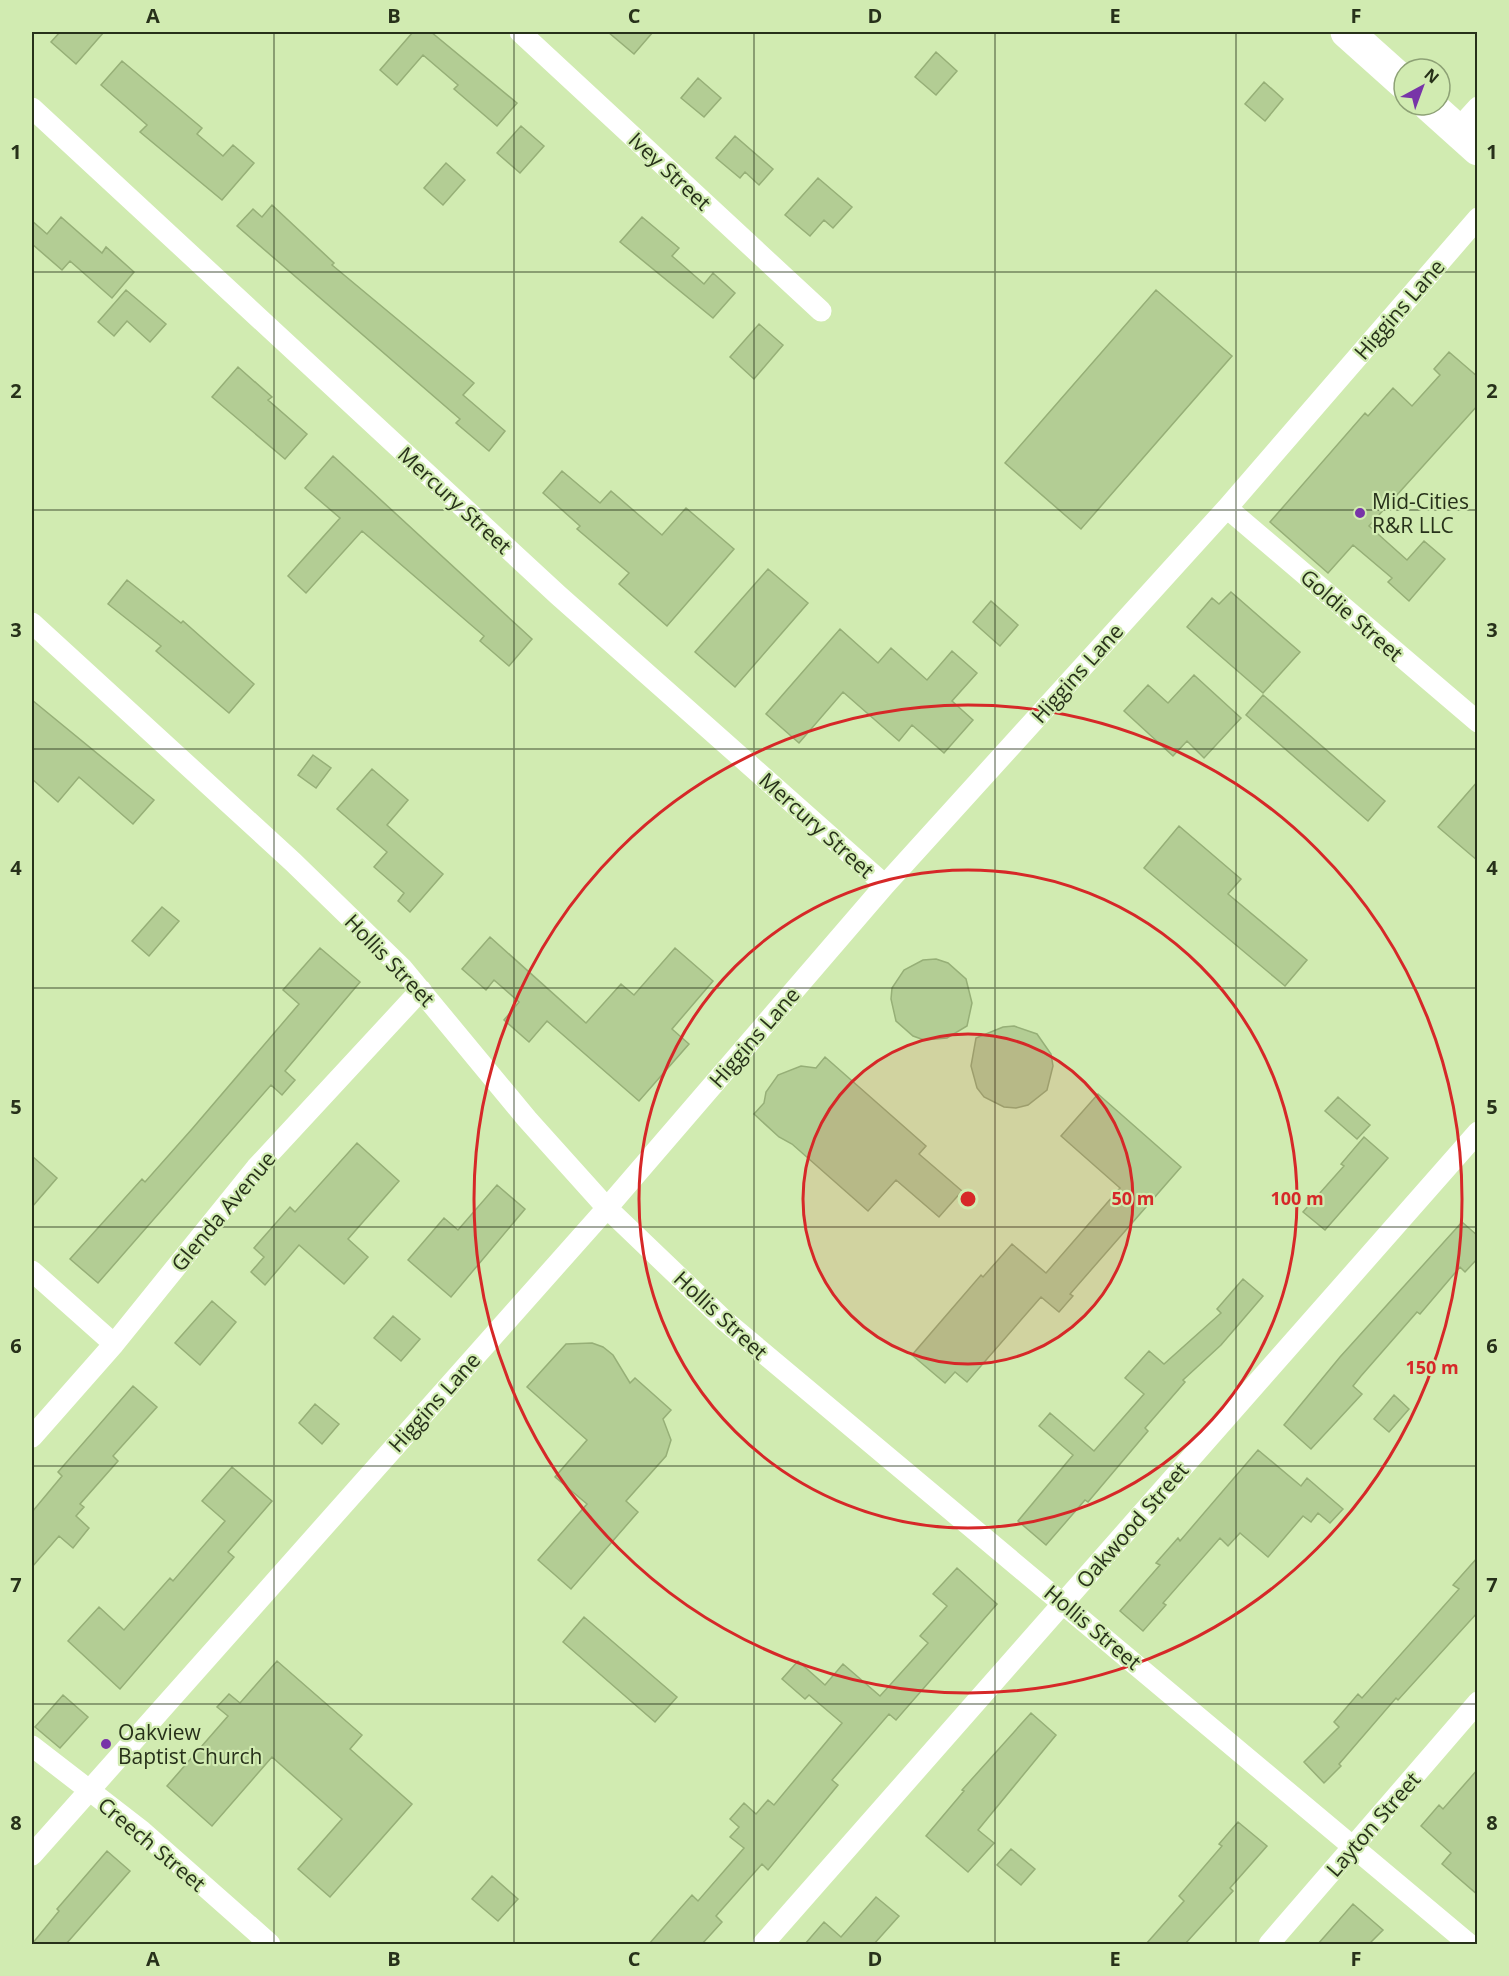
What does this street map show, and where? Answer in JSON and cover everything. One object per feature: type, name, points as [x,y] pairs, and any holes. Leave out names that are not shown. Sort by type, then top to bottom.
[{"type":"main road","points":[[1347,32],[1392,72]]},
{"type":"main road","points":[[1450,117],[1471,129]]},
{"type":"street","name":"Ivey Street","points":[[520,32],[821,311]]},
{"type":"street","name":"Mercury Street","points":[[32,108],[558,595],[885,885]]},
{"type":"street","name":"Higgins Lane","points":[[32,1855],[607,1208],[885,885],[1227,508],[1478,218]]},
{"type":"street","name":"Goldie Street","points":[[1227,508],[1478,722]]},
{"type":"street","name":"Hollis Street","points":[[32,623],[293,862],[421,990],[527,1119],[607,1208],[724,1320],[1469,1944]]},
{"type":"street","name":"Glenda Avenue","points":[[32,1437],[114,1344],[256,1168],[421,990]]},
{"type":"street","name":"Oakwood Street","points":[[764,1944],[1478,1132]]},
{"type":"street","points":[[32,1271],[114,1344]]},
{"type":"street","name":"Layton Street","points":[[1269,1944],[1478,1702]]},
{"type":"street","name":"Creech Street","points":[[32,1746],[142,1831],[270,1944]]},
{"type":"building","points":[[60,32],[104,32],[76,64],[51,42]]},
{"type":"building","points":[[413,32],[431,32],[517,103],[497,126],[454,89],[458,85],[423,55],[397,85],[380,70]]},
{"type":"building","points":[[608,32],[653,32],[634,54]]},
{"type":"building","points":[[936,52],[957,71],[936,95],[915,77]]},
{"type":"building","points":[[122,61],[202,128],[197,134],[223,156],[233,145],[254,163],[222,200],[140,132],[147,125],[101,85]]},
{"type":"building","points":[[698,78],[721,98],[704,117],[681,98]]},
{"type":"building","points":[[1264,82],[1283,99],[1265,121],[1245,104]]},
{"type":"building","points":[[521,126],[544,146],[520,173],[497,153]]},
{"type":"building","points":[[735,136],[773,169],[759,185],[745,172],[740,178],[716,158]]},
{"type":"building","points":[[446,163],[465,180],[443,205],[424,188]]},
{"type":"building","points":[[818,178],[852,207],[833,228],[824,220],[810,236],[785,215]]},
{"type":"building","points":[[272,205],[334,263],[332,265],[474,383],[463,395],[505,431],[489,451],[456,423],[460,419],[237,226],[253,209],[262,217]]},
{"type":"building","points":[[61,217],[102,253],[106,247],[134,272],[112,298],[70,261],[62,270],[32,244],[32,221],[47,234]]},
{"type":"building","points":[[642,217],[679,248],[672,256],[704,284],[713,273],[735,293],[713,318],[620,242]]},
{"type":"building","points":[[126,290],[166,324],[150,342],[127,321],[114,336],[98,322]]},
{"type":"building","points":[[1156,290],[1232,356],[1081,529],[1005,463]]},
{"type":"building","points":[[759,324],[783,345],[754,379],[730,357]]},
{"type":"building","points":[[1449,352],[1478,377],[1478,405],[1369,526],[1407,560],[1424,541],[1445,559],[1409,601],[1388,582],[1392,578],[1353,545],[1328,573],[1270,522],[1365,413],[1368,416],[1393,388],[1412,406],[1440,375],[1434,369]]},
{"type":"building","points":[[238,367],[272,397],[268,400],[307,434],[285,459],[212,397]]},
{"type":"building","points":[[333,456],[532,639],[509,666],[480,641],[484,636],[362,531],[306,593],[288,576],[340,518],[305,488]]},
{"type":"building","points":[[562,471],[600,503],[611,491],[662,535],[686,508],[734,549],[667,626],[619,584],[629,573],[577,529],[580,526],[543,493]]},
{"type":"building","points":[[768,569],[808,603],[735,687],[695,652]]},
{"type":"building","points":[[127,580],[181,623],[183,621],[254,684],[229,713],[156,651],[161,646],[108,604]]},
{"type":"building","points":[[1231,592],[1300,652],[1263,693],[1187,627],[1212,598],[1219,604]]},
{"type":"building","points":[[991,601],[1018,625],[1000,646],[973,622]]},
{"type":"building","points":[[840,629],[878,663],[891,648],[927,680],[952,651],[977,673],[952,701],[973,720],[944,753],[912,725],[899,741],[843,692],[799,743],[766,714]]},
{"type":"building","points":[[1194,675],[1241,718],[1204,758],[1187,741],[1173,756],[1124,711],[1148,685],[1168,703]]},
{"type":"building","points":[[1263,695],[1385,801],[1368,821],[1246,715]]},
{"type":"building","points":[[32,700],[154,800],[133,824],[79,777],[58,802],[32,779]]},
{"type":"building","points":[[313,755],[331,768],[316,788],[298,775]]},
{"type":"building","points":[[372,769],[408,800],[387,825],[443,874],[410,912],[398,901],[404,893],[374,867],[387,852],[337,809]]},
{"type":"building","points":[[1478,781],[1478,861],[1438,827]]},
{"type":"building","points":[[1179,826],[1241,879],[1228,894],[1307,960],[1285,986],[1144,868]]},
{"type":"building","points":[[162,907],[179,921],[149,956],[132,941]]},
{"type":"building","points":[[490,937],[586,1023],[621,984],[634,995],[675,948],[713,981],[672,1029],[689,1044],[639,1101],[547,1021],[529,1042],[504,1020],[519,1002],[494,980],[486,990],[462,969]]},
{"type":"building","points":[[320,948],[360,982],[285,1071],[295,1080],[282,1095],[271,1085],[98,1283],[70,1259],[142,1179],[145,1182],[299,1004],[283,990]]},
{"type":"building","points":[[936,959],[948,963],[966,979],[972,1003],[967,1026],[947,1038],[924,1040],[913,1036],[896,1021],[891,999],[892,988],[904,970],[923,960]]},
{"type":"building","points":[[1014,1026],[1037,1034],[1051,1054],[1053,1066],[1047,1090],[1028,1105],[1016,1108],[1004,1107],[984,1097],[977,1088],[971,1066],[976,1038],[1003,1027]]},
{"type":"building","points":[[825,1057],[926,1146],[919,1154],[962,1191],[939,1217],[896,1180],[868,1211],[754,1114],[764,1103],[766,1092],[778,1075],[801,1066],[816,1068]]},
{"type":"building","points":[[1098,1094],[1181,1167],[1070,1294],[1073,1296],[1059,1312],[1041,1297],[967,1382],[955,1372],[945,1383],[912,1355],[981,1275],[983,1277],[1012,1244],[1046,1273],[1120,1188],[1061,1136]]},
{"type":"building","points":[[1338,1097],[1370,1125],[1357,1139],[1325,1111]]},
{"type":"building","points":[[1364,1137],[1388,1158],[1325,1230],[1303,1212],[1344,1166],[1341,1164]]},
{"type":"building","points":[[357,1143],[399,1181],[348,1239],[368,1257],[344,1284],[299,1245],[265,1285],[251,1272],[264,1257],[254,1248],[290,1207],[295,1212]]},
{"type":"building","points":[[32,1156],[57,1178],[32,1207]]},
{"type":"building","points":[[497,1185],[525,1209],[451,1297],[408,1260],[444,1218],[458,1230]]},
{"type":"building","points":[[1462,1222],[1478,1236],[1478,1258],[1465,1272],[1460,1267],[1420,1314],[1417,1312],[1361,1376],[1353,1386],[1362,1394],[1311,1449],[1284,1425],[1340,1357]]},
{"type":"building","points":[[1243,1279],[1263,1296],[1221,1345],[1183,1380],[1185,1382],[1145,1428],[1148,1431],[1088,1502],[1085,1500],[1046,1545],[1018,1521],[1073,1455],[1039,1426],[1050,1413],[1094,1451],[1144,1394],[1125,1378],[1149,1351],[1164,1364],[1221,1313],[1217,1309]]},
{"type":"building","points":[[212,1301],[236,1322],[200,1365],[175,1343]]},
{"type":"building","points":[[393,1316],[420,1339],[401,1361],[374,1338]]},
{"type":"building","points":[[592,1343],[603,1347],[613,1355],[630,1383],[635,1378],[671,1410],[663,1419],[671,1440],[666,1456],[626,1501],[638,1512],[571,1589],[538,1560],[587,1504],[555,1477],[587,1440],[527,1387],[566,1344]]},
{"type":"building","points":[[133,1386],[157,1407],[113,1456],[118,1461],[80,1504],[84,1507],[76,1516],[89,1528],[73,1548],[59,1536],[32,1567],[32,1512],[62,1476],[58,1472]]},
{"type":"building","points":[[1394,1395],[1409,1409],[1389,1432],[1374,1419]]},
{"type":"building","points":[[315,1404],[339,1424],[322,1444],[299,1423]]},
{"type":"building","points":[[1258,1450],[1301,1486],[1307,1478],[1343,1509],[1330,1523],[1318,1513],[1311,1522],[1303,1516],[1268,1557],[1240,1533],[1228,1546],[1220,1538],[1163,1603],[1166,1605],[1143,1631],[1120,1611],[1160,1565],[1156,1563],[1178,1538],[1180,1541]]},
{"type":"building","points":[[232,1467],[272,1501],[228,1552],[234,1557],[120,1689],[68,1641],[99,1607],[124,1630],[170,1578],[173,1581],[225,1521],[202,1501]]},
{"type":"building","points":[[1478,1557],[1478,1612],[1398,1700],[1396,1698],[1339,1764],[1341,1766],[1324,1783],[1304,1762],[1339,1727],[1334,1722],[1358,1694],[1362,1698],[1459,1589],[1453,1585]]},
{"type":"building","points":[[957,1568],[997,1604],[896,1720],[889,1714],[832,1780],[838,1785],[768,1870],[762,1864],[716,1916],[722,1922],[702,1944],[649,1944],[692,1895],[698,1901],[744,1848],[730,1837],[739,1827],[730,1819],[744,1803],[756,1814],[768,1800],[774,1805],[842,1723],[809,1695],[805,1699],[782,1679],[798,1661],[825,1685],[843,1664],[880,1696],[928,1643],[920,1636],[947,1606],[933,1594]]},
{"type":"building","points":[[584,1617],[677,1697],[655,1722],[563,1642]]},
{"type":"building","points":[[277,1661],[362,1735],[350,1749],[412,1804],[330,1897],[298,1869],[342,1819],[272,1757],[212,1826],[167,1786],[228,1716],[217,1707],[229,1694],[240,1703]]},
{"type":"building","points":[[63,1695],[88,1717],[60,1748],[35,1727]]},
{"type":"building","points":[[1031,1713],[1056,1735],[978,1830],[994,1843],[968,1872],[926,1836],[964,1791],[962,1790]]},
{"type":"building","points":[[1478,1769],[1478,1895],[1442,1864],[1451,1853],[1421,1826],[1439,1805],[1443,1809]]},
{"type":"building","points":[[1238,1822],[1267,1846],[1230,1888],[1233,1891],[1185,1944],[1146,1944],[1184,1901],[1179,1896],[1222,1846],[1219,1844]]},
{"type":"building","points":[[1011,1849],[1035,1869],[1021,1885],[997,1865]]},
{"type":"building","points":[[107,1851],[130,1871],[66,1944],[32,1944],[59,1911],[57,1909]]},
{"type":"building","points":[[492,1876],[518,1899],[498,1921],[472,1899]]},
{"type":"building","points":[[876,1897],[899,1916],[874,1944],[805,1944],[824,1922],[841,1937]]},
{"type":"building","points":[[1353,1904],[1383,1930],[1369,1944],[1318,1944]]},
{"type":"place","name":"Mid-Cities R&R LLC","points":[[1360,513]]},
{"type":"place","name":"Oakview Baptist Church","points":[[106,1744]]}]
